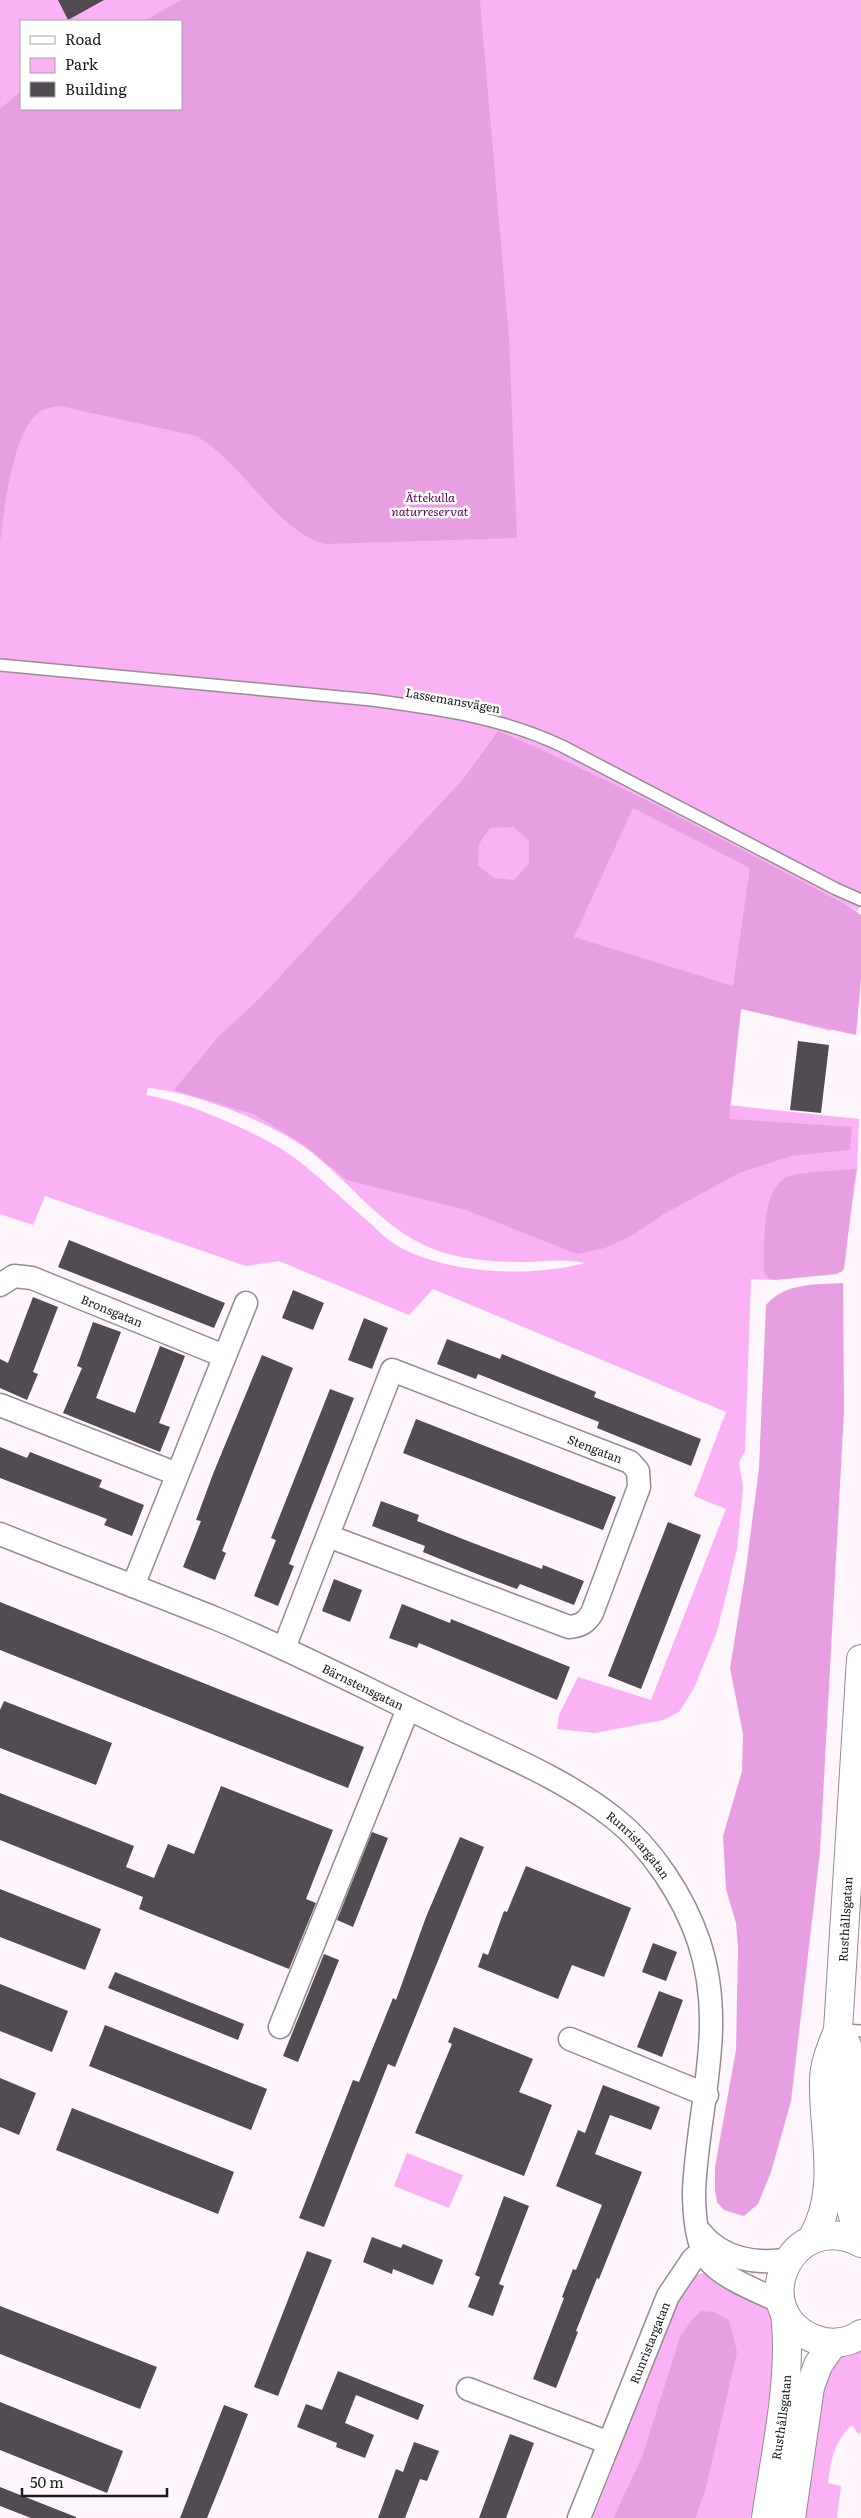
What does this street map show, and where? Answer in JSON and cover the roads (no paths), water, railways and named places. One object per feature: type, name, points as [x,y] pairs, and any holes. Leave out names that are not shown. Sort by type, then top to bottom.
[{"type":"main road","name":"Rusthållsgatan","points":[[861,1659],[847,2177],[850,2204],[861,2239]]},
{"type":"main road","name":"Rusthållsgatan","points":[[812,2239],[824,2216],[828,2197],[824,2080],[828,2056],[850,2031]]},
{"type":"main road","points":[[789,2259],[799,2247],[812,2239],[839,2235],[861,2243]]},
{"type":"main road","name":"Rusthållsgatan","points":[[766,2518],[786,2369],[787,2315],[779,2287],[782,2272],[789,2259]]},
{"type":"main road","points":[[787,2315],[806,2336],[853,2337]]},
{"type":"main road","name":"Rusthållsgatan","points":[[791,2518],[810,2387],[818,2365],[853,2337]]},
{"type":"street","name":"Bronsgatan","points":[[0,1285],[14,1276],[32,1278],[224,1356]]},
{"type":"street","points":[[133,1586],[246,1303]]},
{"type":"street","name":"Stengatan","points":[[284,1648],[392,1370],[630,1462],[638,1471],[638,1487],[592,1613],[588,1620],[577,1626],[569,1627],[328,1536]]},
{"type":"street","points":[[0,1405],[178,1474]]},
{"type":"street","name":"Bärnstensgatan","points":[[0,1534],[284,1648],[408,1708],[280,2028]]},
{"type":"street","name":"Runristargatan","points":[[408,1708],[562,1784],[615,1819],[638,1840],[658,1865],[699,1942],[710,1997],[712,2029],[706,2096],[695,2169],[694,2210],[704,2242],[705,2256],[719,2270],[787,2315]]},
{"type":"street","points":[[570,2039],[706,2096]]},
{"type":"street","points":[[704,2242],[728,2254],[745,2259],[765,2262],[789,2259]]},
{"type":"street","name":"Runristargatan","points":[[579,2518],[668,2296],[704,2242]]},
{"type":"street","points":[[468,2389],[609,2443]]},
{"type":"lane","name":"Lassemansvägen","points":[[0,665],[372,700],[430,708],[499,722],[529,731],[562,746],[836,889],[861,900]]},
{"type":"park label","name":"Ättekulla naturreservat","points":[[430,504]]}]
